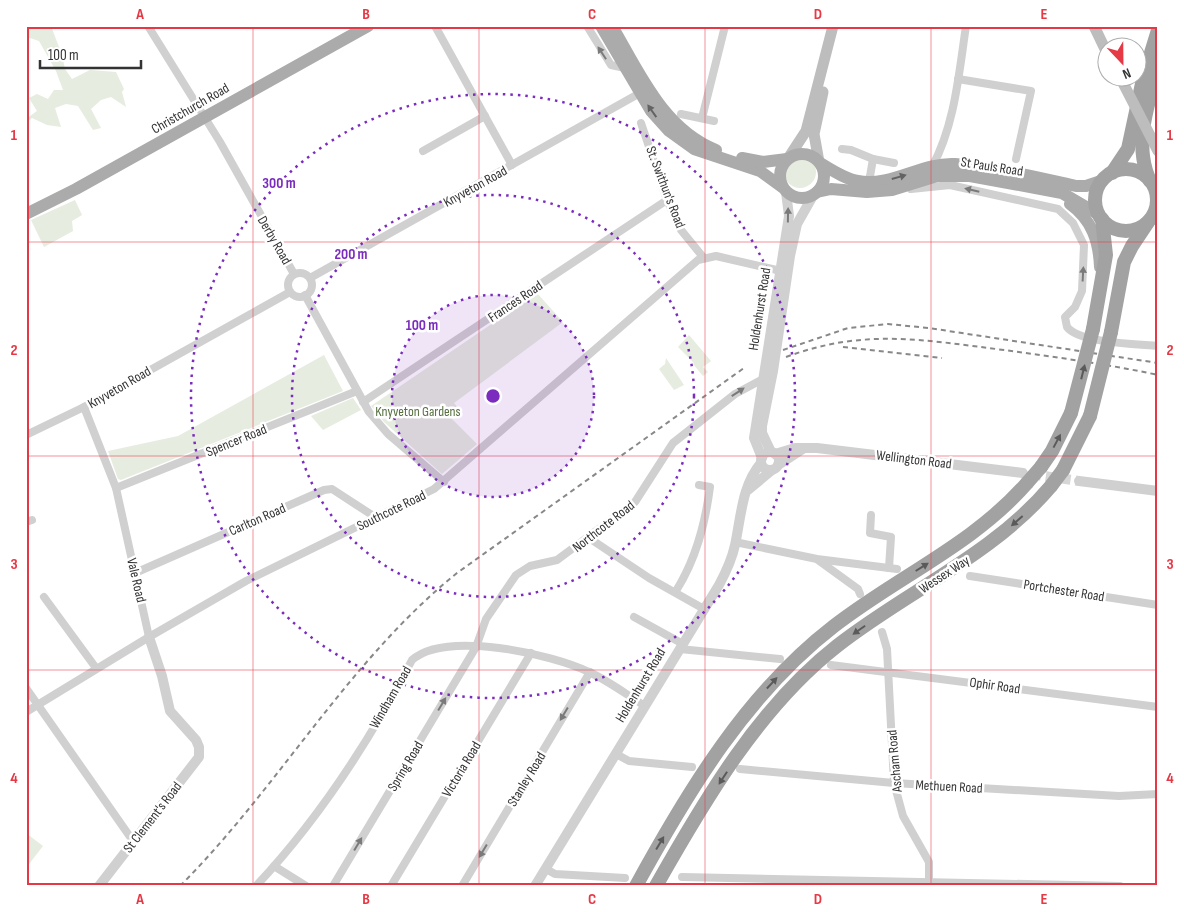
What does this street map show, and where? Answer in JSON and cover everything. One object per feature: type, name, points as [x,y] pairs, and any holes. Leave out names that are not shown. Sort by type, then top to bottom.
[{"type":"highway","points":[[1158,30],[1143,79],[1128,149],[1106,177],[1095,197],[1100,217],[1109,226],[1128,231],[1146,223],[1152,215],[1156,198],[1143,162],[1142,137],[1158,68]]},
{"type":"highway","points":[[1106,177],[1135,171],[1150,181]]},
{"type":"highway","name":"Wessex Way","points":[[656,886],[689,830],[749,738],[802,677],[853,634],[1001,535],[1030,509],[1063,470],[1090,416],[1111,332],[1124,262],[1152,215]]},
{"type":"highway","name":"Wessex Way","points":[[630,882],[662,840],[740,720],[778,675],[812,644],[853,612],[978,529],[1010,501],[1025,478],[1041,466],[1052,451],[1071,413],[1093,330],[1106,255],[1100,217]]},
{"type":"main road","name":"Christchurch Road","points":[[26,214],[59,198],[368,26]]},
{"type":"main road","points":[[601,26],[659,122],[682,141],[708,155],[760,171],[784,190],[799,198],[816,193],[824,180],[814,134],[827,76],[826,56]]},
{"type":"main road","points":[[612,26],[660,105],[673,122],[689,135],[712,148],[739,157],[763,162],[802,154],[809,155],[819,162]]},
{"type":"main road","points":[[1094,26],[1100,38]]},
{"type":"main road","points":[[784,190],[780,172],[806,131],[832,28]]},
{"type":"main road","points":[[1126,88],[1158,151]]},
{"type":"main road","name":"St Pauls Road","points":[[819,162],[846,178],[869,182],[886,180],[950,164],[1076,186],[1086,186],[1106,177]]},
{"type":"main road","name":"St Pauls Road","points":[[816,193],[831,188],[867,192],[892,190],[925,179],[950,175],[970,176],[1062,193],[1100,217]]},
{"type":"main road","points":[[1042,190],[1061,198],[1081,212],[1093,230],[1099,254],[1100,290]]},
{"type":"street","name":"Derby Road","points":[[148,26],[220,142],[294,274]]},
{"type":"street","points":[[435,26],[512,165]]},
{"type":"street","points":[[587,26],[611,66],[625,68]]},
{"type":"street","points":[[702,118],[725,26]]},
{"type":"street","points":[[932,167],[942,148],[958,79],[966,26]]},
{"type":"street","points":[[958,79],[1031,90],[1016,159]]},
{"type":"street","name":"Knyveton Road","points":[[310,278],[640,93]]},
{"type":"street","points":[[681,114],[714,120]]},
{"type":"street","points":[[423,151],[485,116]]},
{"type":"street","name":"St. Swithun's Road","points":[[641,123],[667,200],[681,230],[704,257]]},
{"type":"street","points":[[942,148],[950,164]]},
{"type":"street","points":[[842,149],[851,150],[873,159],[894,163]]},
{"type":"street","points":[[869,182],[873,159]]},
{"type":"street","points":[[892,190],[950,185],[1058,209],[1073,222],[1084,244],[1082,291],[1075,307],[1065,317],[1067,327],[1077,335],[1132,344],[1158,346]]},
{"type":"street","name":"Holdenhurst Road","points":[[761,461],[754,438],[761,378],[781,272],[789,216],[784,190]]},
{"type":"street","name":"Holdenhurst Road","points":[[775,468],[779,460],[762,433],[762,426],[797,224],[816,193]]},
{"type":"street","name":"Frances Road","points":[[363,402],[667,200]]},
{"type":"street","points":[[704,257],[716,256],[781,272]]},
{"type":"street","name":"Southcote Road","points":[[26,712],[96,668],[246,581],[375,516],[423,495],[444,482],[704,257]]},
{"type":"street","points":[[301,273],[310,278],[310,290],[305,295],[297,296],[290,292],[288,282],[294,274],[301,273]]},
{"type":"street","name":"Knyveton Road","points":[[26,435],[84,407],[290,292]]},
{"type":"street","points":[[305,295],[363,402],[388,434],[444,482]]},
{"type":"street","name":"Northcote Road","points":[[476,647],[486,619],[516,575],[530,566],[557,560],[635,502],[673,443],[721,405],[761,378]]},
{"type":"street","name":"Spencer Road","points":[[116,488],[357,391]]},
{"type":"street","name":"Vale Road","points":[[84,407],[116,488],[149,637],[170,711],[196,740],[199,747]]},
{"type":"street","points":[[747,491],[775,468],[805,448]]},
{"type":"street","name":"Wellington Road","points":[[773,453],[780,450],[805,448],[1025,478]]},
{"type":"street","name":"Holdenhurst Road","points":[[536,886],[726,572],[736,542],[743,500],[752,474],[765,454],[773,453]]},
{"type":"street","points":[[761,461],[766,470],[775,468]]},
{"type":"street","points":[[1079,481],[1158,491]]},
{"type":"street","points":[[676,591],[697,549],[706,517],[710,487],[698,485]]},
{"type":"street","name":"Carlton Road","points":[[135,573],[324,490],[332,489],[375,516]]},
{"type":"street","points":[[736,542],[817,558],[893,568],[891,537],[870,533],[871,515]]},
{"type":"street","points":[[589,538],[650,578],[676,591],[704,609]]},
{"type":"street","points":[[817,558],[858,589],[860,594]]},
{"type":"street","name":"Portchester Road","points":[[970,576],[1158,605]]},
{"type":"street","points":[[44,597],[96,668]]},
{"type":"street","points":[[634,617],[681,646],[780,660]]},
{"type":"street","name":"Ascham Road","points":[[882,632],[887,649],[894,783],[906,822],[926,855],[930,869],[929,884]]},
{"type":"street","name":"Windham Road","points":[[256,886],[311,820],[366,740],[412,660],[430,650],[476,647],[531,653],[556,658],[590,672],[645,706]]},
{"type":"street","name":"Spring Road","points":[[333,886],[476,647]]},
{"type":"street","name":"Victoria Road","points":[[391,886],[531,653]]},
{"type":"street","name":"Ophir Road","points":[[831,665],[1158,707]]},
{"type":"street","name":"Stanley Road","points":[[462,886],[590,672]]},
{"type":"street","points":[[26,688],[133,841]]},
{"type":"street","name":"St Clement's Road","points":[[99,886],[199,757],[199,747]]},
{"type":"street","points":[[616,754],[628,761],[692,767]]},
{"type":"street","name":"Methuen Road","points":[[740,769],[894,783],[1119,796],[1158,794]]},
{"type":"street","points":[[274,866],[306,886]]},
{"type":"street","points":[[546,869],[555,874],[630,882]]},
{"type":"street","points":[[682,877],[929,884],[1120,886]]},
{"type":"green space","points":[[26,26],[51,26],[65,69],[72,79],[90,70],[116,72],[124,89],[122,92],[126,107],[111,97],[101,100],[91,109],[101,128],[93,130],[78,106],[66,104],[55,108],[61,127],[47,125],[32,118],[26,123],[26,119],[37,111],[29,98],[37,94],[48,99],[54,90],[63,90],[56,71],[39,41],[30,38],[26,40]]},
{"type":"green space","points":[[800,156],[812,160],[816,172],[812,184],[800,188],[788,184],[784,172],[788,160]]},
{"type":"green space","points":[[75,200],[82,215],[72,221],[73,231],[44,247],[31,220]]},
{"type":"green space","name":"Knyveton Gardens","points":[[537,293],[563,322],[454,403],[458,408],[449,416],[477,444],[442,474],[384,422],[371,406]]},
{"type":"green space","points":[[689,335],[711,361],[703,367],[708,372],[703,376],[694,363],[678,347]]},
{"type":"green space","points":[[324,355],[343,391],[121,480],[118,479],[108,451],[178,436]]},
{"type":"green space","points":[[666,358],[684,385],[674,390],[659,369],[665,364]]},
{"type":"green space","points":[[353,398],[361,410],[323,430],[311,416]]},
{"type":"green space","points":[[26,833],[43,846],[26,868]]},
{"type":"tunnel","points":[[1031,474],[1079,481]]},
{"type":"railway","points":[[783,350],[848,328],[888,324],[929,328],[1158,363]]},
{"type":"railway","points":[[786,357],[842,342],[868,339],[920,340],[1100,364],[1158,375]]},
{"type":"railway","points":[[843,347],[942,358]]},
{"type":"railway","points":[[180,886],[250,808],[382,645],[418,608],[457,573],[744,368]]}]
